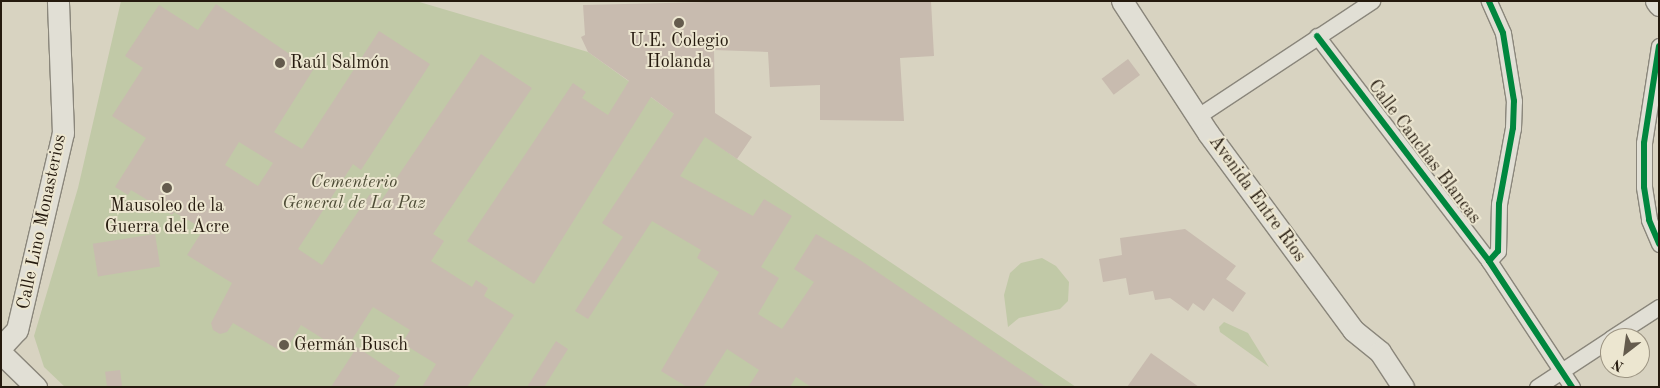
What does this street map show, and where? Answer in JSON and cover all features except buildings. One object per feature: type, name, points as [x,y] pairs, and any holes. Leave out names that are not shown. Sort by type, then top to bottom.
[{"type":"main road","name":"Calle Lino Monasterios","points":[[1,347],[17,330],[63,133],[58,1]]},
{"type":"main road","name":"Avenida Entre Rios","points":[[1122,1],[1198,116],[1353,330],[1380,352],[1403,387]]},
{"type":"main road","points":[[1656,1],[1659,5]]},
{"type":"main road","points":[[1,353],[36,387]]},
{"type":"street","points":[[1198,116],[1316,36],[1372,1]]},
{"type":"street","points":[[1489,1],[1503,33],[1514,101],[1513,128],[1499,204],[1498,251],[1489,261]]},
{"type":"street","name":"Calle Canchas Blancas","points":[[1316,36],[1489,261],[1572,387]]},
{"type":"street","points":[[1659,46],[1644,143],[1644,187],[1649,220],[1659,244]]},
{"type":"street","points":[[1625,328],[1659,306]]},
{"type":"street","points":[[1537,387],[1600,345]]},
{"type":"green space","name":"Cementerio General de La Paz","points":[[121,1],[416,1],[588,52],[737,159],[1076,387],[65,387],[44,367],[34,336],[78,188]]},
{"type":"green space","points":[[1042,258],[1056,266],[1069,282],[1068,301],[1060,309],[1019,318],[1008,327],[1004,295],[1010,273],[1021,263]]},
{"type":"green space","points":[[1224,322],[1248,333],[1269,367],[1220,332],[1219,327]]},
{"type":"cycle path","points":[[1489,1],[1503,33],[1514,101],[1513,128],[1499,204],[1498,251],[1489,261]]},
{"type":"cycle path","points":[[1317,36],[1489,261],[1572,387]]},
{"type":"cycle path","points":[[1659,46],[1644,143],[1644,187],[1649,220],[1659,244]]},
{"type":"place","name":"U.E. Colegio Holanda","points":[[679,23]]},
{"type":"place","name":"Raúl Salmón","points":[[280,63]]},
{"type":"place","name":"Mausoleo de la Guerra del Acre","points":[[167,188]]},
{"type":"place","name":"Germán Busch","points":[[284,345]]}]
